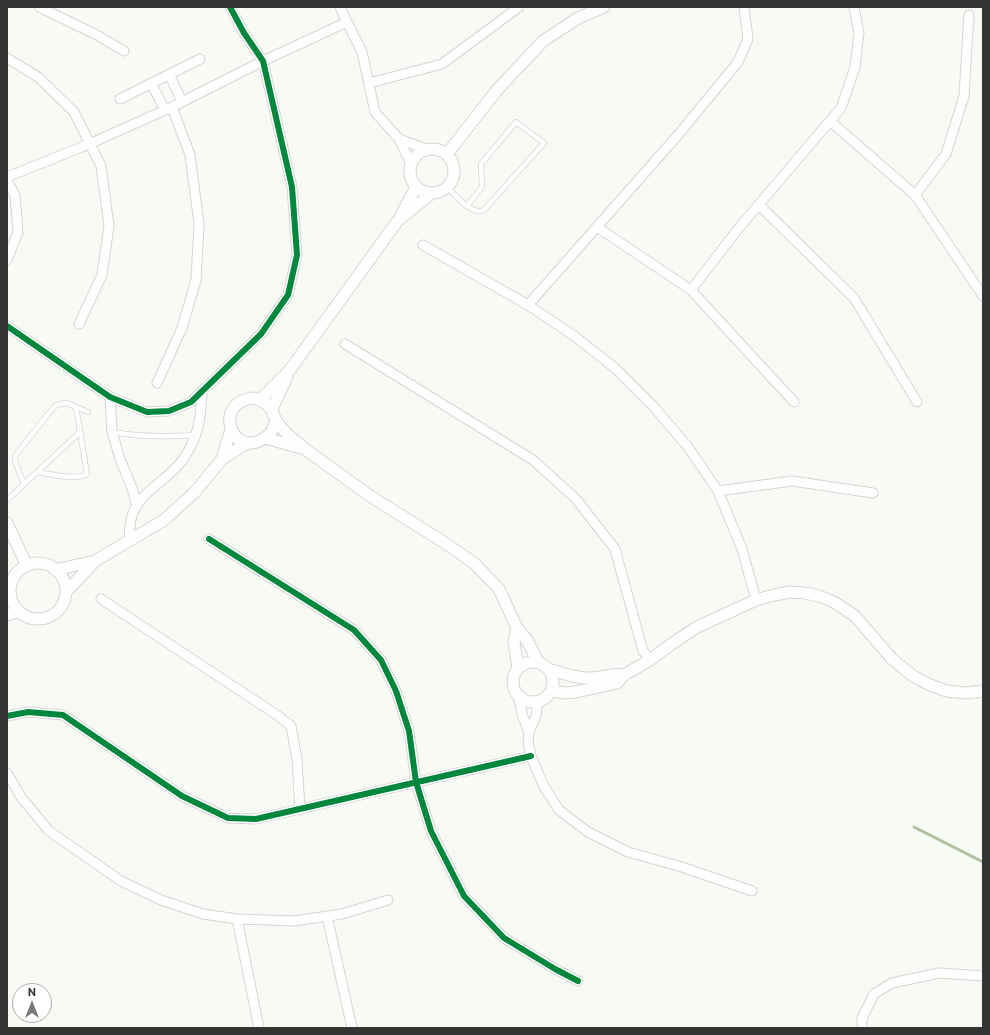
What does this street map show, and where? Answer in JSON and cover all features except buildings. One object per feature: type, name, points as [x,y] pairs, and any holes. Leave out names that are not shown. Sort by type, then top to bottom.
[{"type":"street","points":[[40,7],[97,34],[124,50]]},
{"type":"street","points":[[7,326],[110,397],[146,412],[170,411],[191,402],[261,334],[284,302],[288,295],[297,255],[292,187],[263,61],[244,34],[230,7]]},
{"type":"street","points":[[340,7],[362,52],[375,112],[399,139],[410,162],[409,171],[416,187],[432,193],[447,188],[454,175],[454,167],[447,154],[440,150],[426,149],[399,139]]},
{"type":"street","points":[[369,83],[442,64],[519,7]]},
{"type":"street","points":[[447,154],[497,90],[543,41],[578,18],[604,7]]},
{"type":"street","points":[[528,305],[678,135],[738,62],[748,39],[744,7]]},
{"type":"street","points":[[691,290],[759,205],[841,108],[855,67],[859,33],[854,7]]},
{"type":"street","points":[[916,195],[946,154],[964,96],[969,15]]},
{"type":"street","points":[[7,177],[89,144],[168,109],[263,61],[346,22]]},
{"type":"street","points":[[7,58],[38,77],[74,112],[101,166],[109,226],[102,275],[79,324]]},
{"type":"street","points":[[120,98],[200,59]]},
{"type":"street","points":[[169,74],[182,102]]},
{"type":"street","points":[[151,83],[168,109],[190,155],[199,224],[196,280],[182,328],[157,383]]},
{"type":"street","points":[[830,121],[916,195],[983,296]]},
{"type":"street","points":[[410,162],[419,153],[426,149]]},
{"type":"street","points":[[7,181],[15,195],[18,232],[7,260]]},
{"type":"street","points":[[260,400],[289,371],[399,219],[416,187]]},
{"type":"street","points":[[399,219],[432,193]]},
{"type":"street","points":[[759,205],[854,298],[917,402]]},
{"type":"street","points":[[598,227],[691,290],[794,402]]},
{"type":"street","points":[[422,246],[528,305],[573,335],[615,368],[653,406],[688,447],[718,491],[742,549],[756,600]]},
{"type":"street","points":[[345,344],[533,460],[576,499],[615,549],[643,651],[650,660]]},
{"type":"street","points":[[272,409],[289,371]]},
{"type":"street","points":[[129,540],[130,524],[133,512],[144,495],[171,474],[184,459],[195,435],[201,416],[202,391]]},
{"type":"street","points":[[110,397],[112,432],[137,506]]},
{"type":"street","points":[[276,421],[271,433],[256,443],[247,443],[240,440],[231,429],[229,422],[230,414],[239,402],[253,398],[267,404],[272,409],[276,421],[287,434],[305,449],[370,496],[474,563],[499,589],[517,628],[527,640],[538,662],[548,669],[579,677],[591,678],[613,674],[624,675]]},
{"type":"street","points":[[222,459],[231,429]]},
{"type":"street","points":[[265,438],[305,449]]},
{"type":"street","points":[[66,592],[94,561],[164,520],[195,492],[222,459],[247,443]]},
{"type":"street","points":[[718,491],[792,481],[873,494]]},
{"type":"street","points":[[7,523],[27,566]]},
{"type":"street","points":[[209,539],[354,630],[380,660],[396,691],[409,731],[416,782],[431,831],[464,896],[504,938],[578,981]]},
{"type":"street","points":[[55,570],[94,561]]},
{"type":"street","points":[[42,564],[49,566],[61,576],[65,583],[66,592],[62,605],[53,615],[36,619],[27,616],[19,611],[9,597],[12,581],[21,570],[27,566],[42,564]]},
{"type":"street","points":[[551,691],[565,693],[576,692],[617,683],[624,675],[650,660],[697,627],[756,600],[790,592],[812,595],[834,602],[855,616],[892,659],[913,676],[930,686],[947,691],[966,693],[983,692]]},
{"type":"street","points":[[101,599],[278,715],[291,726],[297,760],[300,810]]},
{"type":"street","points":[[7,616],[19,611]]},
{"type":"street","points":[[517,628],[514,642],[518,668]]},
{"type":"street","points":[[529,732],[523,717],[518,696],[514,689],[514,674],[518,668],[527,663],[538,662]]},
{"type":"street","points":[[518,696],[531,702],[538,702],[546,698],[551,691],[553,684],[552,676],[548,669]]},
{"type":"street","points":[[538,702],[536,716],[529,732],[528,742],[531,756],[543,785],[559,810],[588,832],[628,852],[682,867],[752,891]]},
{"type":"street","points":[[7,716],[28,712],[63,715],[182,796],[228,818],[256,819],[300,810],[531,756]]},
{"type":"street","points":[[7,773],[22,797],[49,831],[121,881],[161,900],[203,914],[237,919],[294,921],[342,914],[388,900]]},
{"type":"street","points":[[327,916],[352,1028]]},
{"type":"street","points":[[237,919],[259,1028]]},
{"type":"street","points":[[862,1028],[862,1018],[874,994],[892,983],[939,973],[983,976]]},
{"type":"lane","points":[[447,188],[471,210],[477,212],[484,210],[544,143],[516,122],[481,164],[482,188],[467,206]]},
{"type":"lane","points":[[24,484],[15,461],[15,456],[56,405],[66,403],[88,412]]},
{"type":"lane","points":[[37,472],[80,477],[87,474],[76,407]]},
{"type":"lane","points":[[7,500],[80,432]]},
{"type":"lane","points":[[112,432],[137,436],[168,437],[195,435]]},
{"type":"waterway","points":[[914,827],[983,862]]},
{"type":"cycle path","points":[[7,326],[110,397],[147,412],[169,411],[191,402],[261,334],[288,295],[297,255],[292,187],[263,61],[244,33],[230,7]]},
{"type":"cycle path","points":[[209,539],[354,630],[381,660],[396,691],[409,731],[416,782],[431,831],[464,896],[504,938],[578,981]]},
{"type":"cycle path","points":[[7,716],[28,712],[63,715],[182,796],[228,818],[256,819],[531,756]]}]
